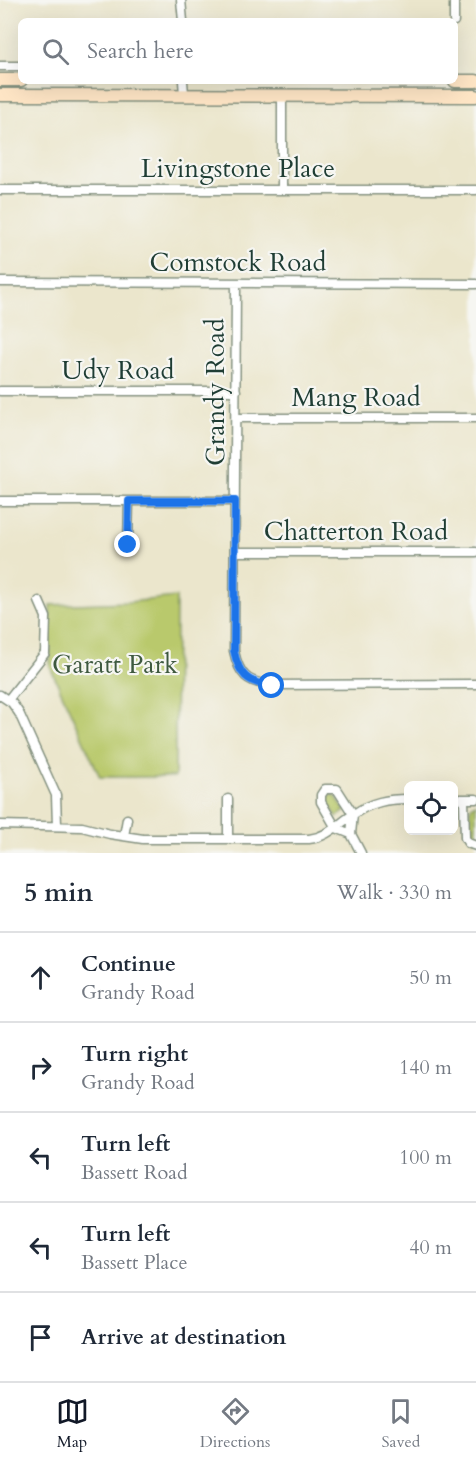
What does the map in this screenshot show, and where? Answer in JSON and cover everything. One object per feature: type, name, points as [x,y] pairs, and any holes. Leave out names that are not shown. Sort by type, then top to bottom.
[{"type":"main road","points":[[0,80],[18,80]]},
{"type":"main road","points":[[458,81],[476,81]]},
{"type":"main road","points":[[0,95],[476,96]]},
{"type":"street","points":[[181,0],[183,18]]},
{"type":"street","points":[[454,0],[454,18]]},
{"type":"street","points":[[0,66],[18,66]]},
{"type":"street","points":[[183,84],[184,94]]},
{"type":"street","points":[[282,95],[282,189]]},
{"type":"street","name":"Livingstone Place","points":[[0,190],[476,190]]},
{"type":"street","name":"Comstock Road","points":[[0,282],[476,284]]},
{"type":"street","name":"Grandy Road","points":[[236,283],[234,651],[237,665],[247,678],[258,684],[272,686],[476,684]]},
{"type":"street","name":"Udy Road","points":[[0,391],[236,391]]},
{"type":"street","name":"Mang Road","points":[[236,418],[476,418]]},
{"type":"street","points":[[0,501],[235,501]]},
{"type":"street","points":[[128,545],[129,501]]},
{"type":"street","name":"Chatterton Road","points":[[235,552],[476,552]]},
{"type":"street","points":[[39,601],[46,617],[45,653],[4,697],[19,713],[56,795],[57,825]]},
{"type":"street","points":[[351,834],[336,828],[321,802],[321,795],[326,789],[337,789],[354,814],[351,834],[361,853]]},
{"type":"street","points":[[228,799],[228,839]]},
{"type":"street","points":[[0,825],[82,826],[142,839],[309,839],[321,837],[370,804],[388,799],[404,799]]},
{"type":"street","points":[[458,799],[476,799]]},
{"type":"street","points":[[464,799],[465,838],[468,843],[476,846]]},
{"type":"street","points":[[124,836],[127,819]]},
{"type":"green space","name":"Garatt Park","points":[[176,597],[175,777],[100,777],[50,667],[50,605],[129,602]]},
{"type":"green space","points":[[331,794],[336,796],[345,811],[337,817],[326,800]]},
{"type":"green space","points":[[476,803],[475,840],[470,836],[470,809]]},
{"type":"route","points":[[128,545],[129,501],[235,501],[234,651],[237,665],[247,678],[258,684],[272,686]]}]
